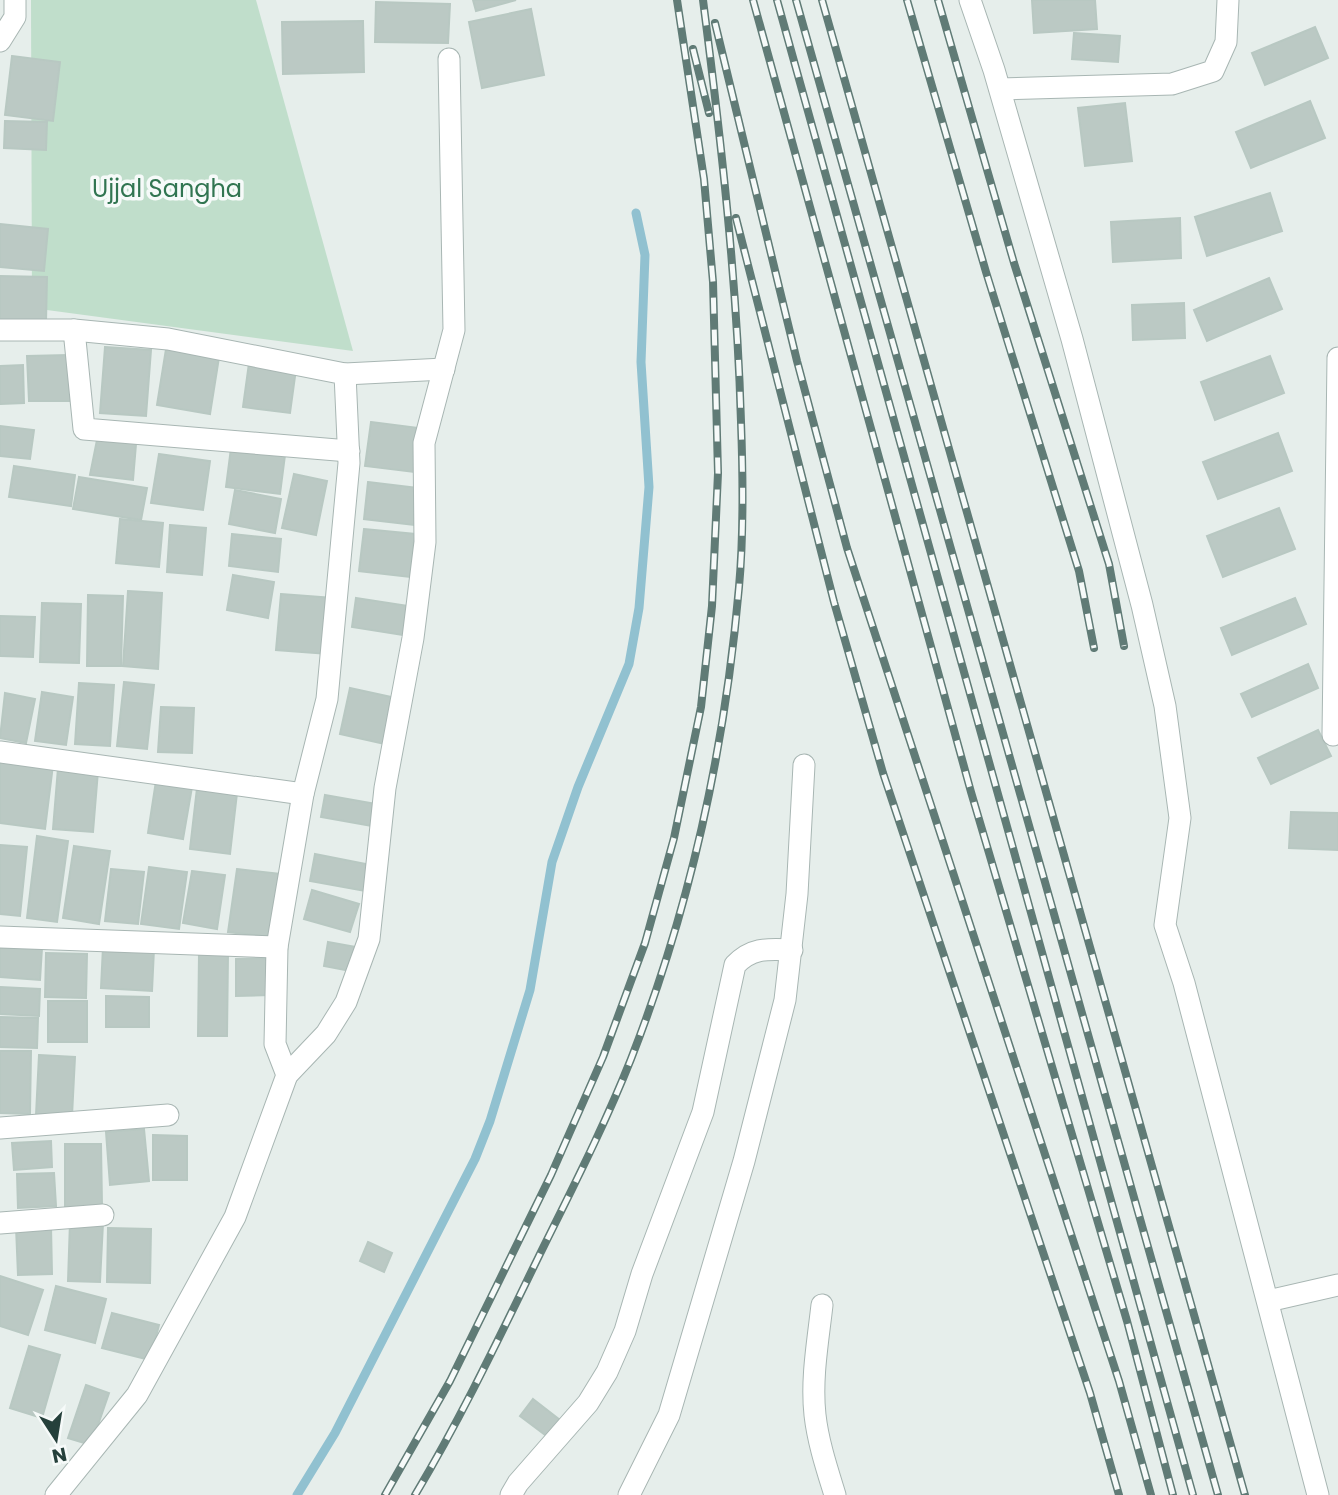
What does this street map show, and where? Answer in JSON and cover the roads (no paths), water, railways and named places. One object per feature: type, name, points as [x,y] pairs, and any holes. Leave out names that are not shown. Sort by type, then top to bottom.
[{"type":"street","points":[[0,41],[15,17],[15,0]]},
{"type":"street","points":[[970,0],[1000,89],[1079,366],[1142,605],[1165,706],[1180,818],[1165,925],[1184,983],[1318,1495]]},
{"type":"street","points":[[1000,89],[1172,84],[1213,71],[1226,42],[1228,0]]},
{"type":"street","points":[[57,1495],[137,1395],[235,1217],[287,1075],[326,1034],[346,1002],[369,939],[385,788],[413,638],[425,542],[424,443],[454,330],[449,59]]},
{"type":"street","points":[[0,330],[74,330],[168,339],[345,374],[444,369]]},
{"type":"street","points":[[74,330],[84,429],[349,451]]},
{"type":"street","points":[[1333,734],[1338,358]]},
{"type":"street","points":[[287,1075],[275,1044],[277,947],[303,794],[327,699],[349,451],[345,374]]},
{"type":"street","points":[[0,752],[303,794]]},
{"type":"street","points":[[629,1495],[673,1402],[744,1161],[785,1000],[792,950],[804,765]]},
{"type":"street","points":[[0,937],[277,947]]},
{"type":"street","points":[[511,1495],[518,1483],[588,1403],[607,1372],[625,1331],[642,1274],[703,1112],[735,965],[746,953],[760,949],[792,950]]},
{"type":"street","points":[[0,1128],[168,1115]]},
{"type":"street","points":[[0,1223],[103,1214]]},
{"type":"street","points":[[1268,1301],[1338,1285]]},
{"type":"street","points":[[822,1305],[814,1380],[815,1413],[820,1446],[835,1495]]},
{"type":"waterway","points":[[297,1495],[335,1433],[475,1159],[490,1121],[530,990],[552,862],[578,787],[629,664],[639,608],[649,487],[641,362],[645,255],[636,213]]},
{"type":"railway","points":[[385,1495],[450,1381],[551,1175],[603,1057],[645,943],[674,838],[701,707],[712,606],[718,473],[713,282],[704,179],[677,0]]},
{"type":"railway","points":[[415,1495],[494,1348],[621,1084],[671,944],[702,827],[714,767],[733,647],[742,546],[743,483],[732,263],[703,0]]},
{"type":"railway","points":[[753,0],[971,792],[1127,1321],[1173,1495]]},
{"type":"railway","points":[[777,0],[1193,1495]]},
{"type":"railway","points":[[796,0],[1218,1495]]},
{"type":"railway","points":[[822,0],[1245,1495]]},
{"type":"railway","points":[[907,0],[986,272],[1079,571],[1094,648]]},
{"type":"railway","points":[[938,0],[1014,263],[1109,564],[1124,646]]},
{"type":"railway","points":[[715,23],[797,361],[847,548],[1119,1381],[1151,1495]]},
{"type":"railway","points":[[693,49],[709,113]]},
{"type":"railway","points":[[736,218],[834,602],[883,773],[1090,1393],[1119,1495]]},
{"type":"park label","name":"Ujjal Sangha","points":[[167,189]]}]
